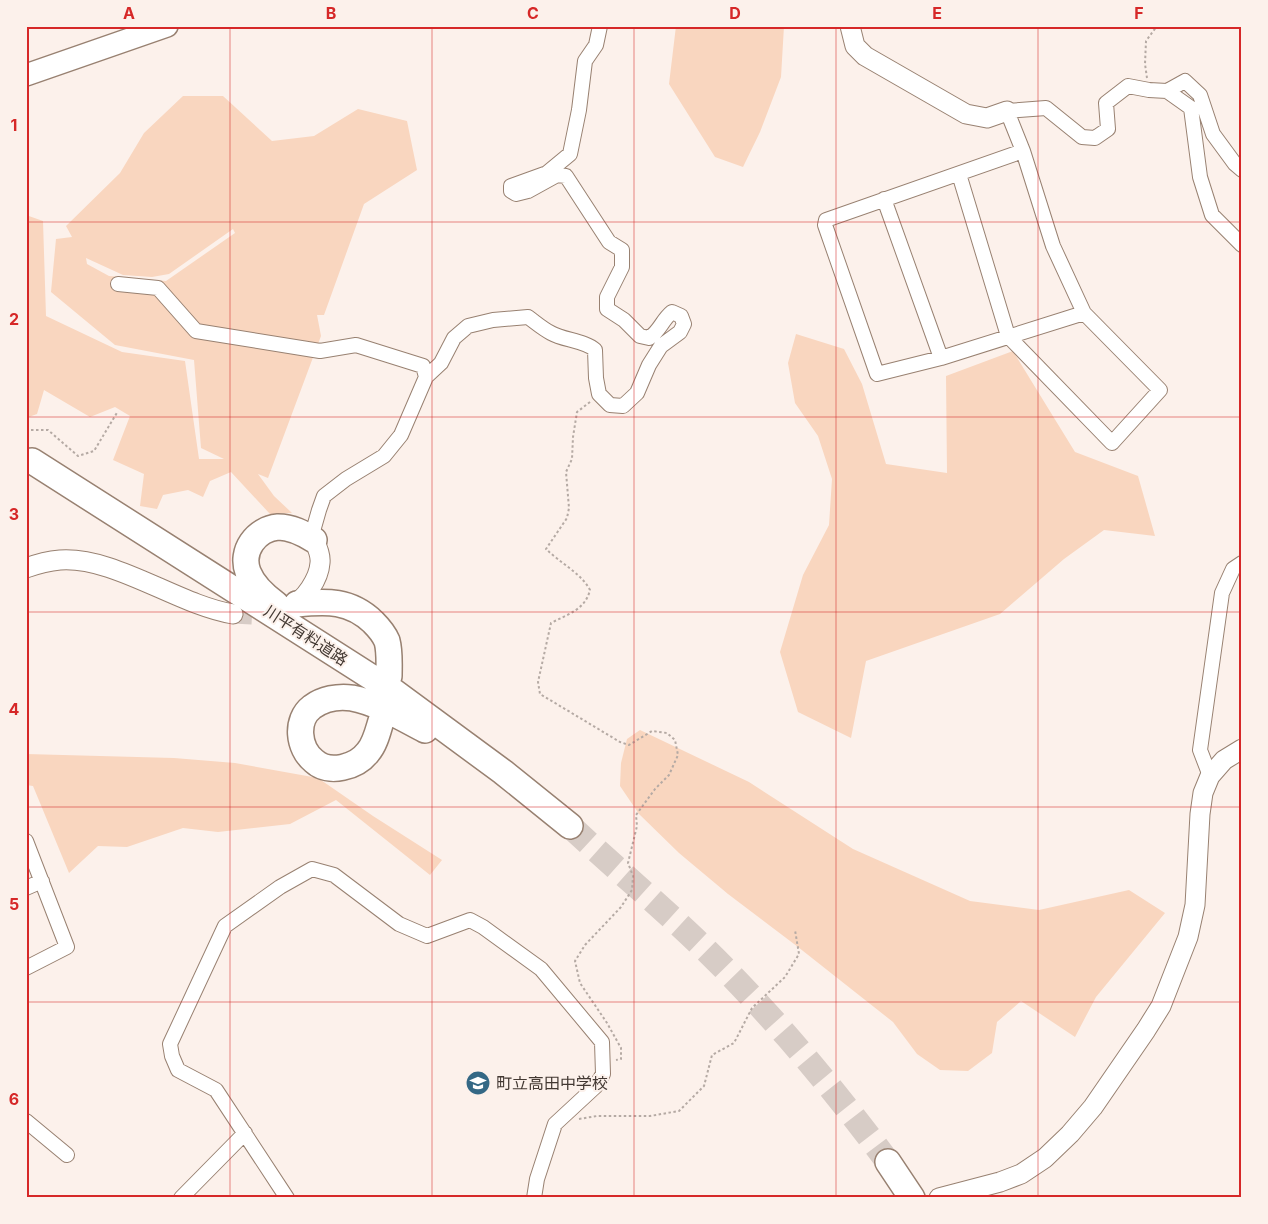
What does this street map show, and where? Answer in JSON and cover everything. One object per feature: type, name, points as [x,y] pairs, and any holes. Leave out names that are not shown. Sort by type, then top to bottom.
[{"type":"highway","name":"川平有料道路","points":[[30,464],[391,684],[504,772],[566,830],[447,741],[342,667],[30,464]]},
{"type":"highway","points":[[314,540],[291,528],[278,527],[267,529],[256,536],[249,546],[246,558],[248,571],[255,585],[269,599],[391,684]]},
{"type":"highway","points":[[293,605],[324,602],[342,604],[366,616],[386,639],[391,684]]},
{"type":"highway","points":[[381,721],[369,752],[360,761],[336,769],[323,766],[314,761],[300,737],[301,723],[307,711],[318,703],[334,698],[351,698],[389,711],[447,741]]},
{"type":"highway","points":[[898,1198],[888,1169],[912,1198]]},
{"type":"main road","points":[[26,75],[167,26]]},
{"type":"street","points":[[293,605],[313,585],[318,573],[320,563],[319,550],[314,540],[314,531],[324,496],[346,478],[384,456],[401,435],[426,377],[441,363],[454,338],[468,326],[493,320],[528,317],[550,333],[591,346],[595,350],[596,378],[600,395],[610,405],[623,406],[637,393],[661,346],[680,332],[684,324],[681,316],[672,312],[665,318],[658,332],[649,338],[640,336],[624,320],[607,309],[607,297],[622,267],[622,250],[610,242],[566,176],[557,175],[516,194],[511,191],[511,186],[547,173],[570,154],[579,110],[585,62],[596,45],[600,26]]},
{"type":"street","points":[[850,26],[855,46],[865,56],[942,102],[966,114],[987,118],[1007,111],[1046,108],[1082,136],[1096,138],[1108,129],[1106,103],[1128,86],[1167,91],[1191,108],[1200,177],[1212,216],[1242,245]]},
{"type":"street","points":[[1167,91],[1185,81],[1200,95],[1213,134],[1234,164],[1242,170]]},
{"type":"street","points":[[959,174],[1008,336],[1112,443],[1160,390],[1084,313],[1053,246],[1023,151],[1007,111]]},
{"type":"street","points":[[1023,151],[826,220],[825,225],[877,374],[941,358],[1084,313]]},
{"type":"street","points":[[884,199],[941,358]]},
{"type":"street","points":[[118,284],[158,288],[196,330],[320,351],[356,345],[423,366],[426,377]]},
{"type":"street","points":[[26,568],[46,562],[62,560],[83,561],[130,576],[215,611],[232,614]]},
{"type":"street","points":[[1210,776],[1200,750],[1222,593],[1233,569],[1242,563]]},
{"type":"street","points":[[944,1197],[1000,1182],[1021,1174],[1045,1158],[1070,1134],[1093,1107],[1162,1006],[1188,937],[1195,904],[1200,814],[1203,794],[1210,776],[1224,760],[1242,749]]},
{"type":"street","points":[[26,841],[67,947],[26,968]]},
{"type":"street","points":[[287,1198],[216,1090],[178,1070],[172,1056],[170,1044],[224,926],[280,887],[312,870],[334,875],[399,924],[427,936],[470,920],[483,927],[542,969],[602,1042],[603,1074],[595,1087],[555,1124],[537,1179],[534,1198]]},
{"type":"street","points":[[26,888],[42,881]]},
{"type":"street","points":[[26,1122],[67,1155]]},
{"type":"street","points":[[181,1198],[245,1132]]},
{"type":"path","points":[[1149,90],[1145,64],[1146,42],[1157,26]]},
{"type":"path","points":[[600,395],[577,412],[572,459],[566,472],[570,508],[567,518],[546,550],[586,582],[590,590],[587,600],[579,608],[551,622],[538,682],[540,694],[629,746],[652,731],[667,734],[675,740],[678,755],[669,776],[654,788],[636,815],[637,826],[628,863],[633,876],[632,890],[621,907],[585,945],[575,962],[580,983],[621,1048],[621,1059],[603,1063]]},
{"type":"path","points":[[26,430],[48,430],[78,456],[94,451],[118,411]]},
{"type":"path","points":[[555,1124],[597,1116],[650,1116],[679,1111],[704,1086],[712,1055],[734,1043],[752,1008],[785,976],[799,954],[795,930]]},
{"type":"shaded area","points":[[676,26],[784,26],[781,77],[760,132],[743,167],[715,157],[669,84]]},
{"type":"shaded area","points":[[183,96],[223,96],[272,141],[314,136],[358,109],[407,121],[417,170],[364,204],[324,315],[317,315],[321,336],[268,478],[258,474],[274,496],[292,513],[270,514],[231,472],[210,481],[203,497],[188,490],[163,495],[157,509],[140,506],[144,474],[113,460],[130,416],[115,407],[90,417],[44,390],[37,414],[26,418],[26,215],[43,221],[46,316],[122,352],[185,361],[199,459],[224,459],[201,448],[194,360],[115,345],[51,292],[56,239],[72,237],[66,226],[120,173],[144,133]],"holes":[[[233,229],[235,233],[166,281],[109,276],[87,264],[86,258],[123,275],[152,277],[169,274]]]},
{"type":"shaded area","points":[[796,334],[844,349],[862,384],[886,464],[947,473],[946,376],[1013,351],[1075,452],[1138,476],[1155,536],[1104,530],[1064,559],[1000,614],[866,661],[851,738],[798,712],[780,652],[803,575],[829,525],[832,479],[818,436],[795,403],[788,363]]},
{"type":"shaded area","points":[[640,730],[749,782],[853,849],[970,901],[1039,910],[1129,890],[1165,913],[1096,997],[1075,1037],[1021,1001],[997,1022],[992,1053],[968,1071],[940,1070],[917,1054],[893,1022],[728,894],[679,853],[639,814],[620,786],[621,763],[627,739]]},
{"type":"shaded area","points":[[26,754],[174,758],[235,763],[318,778],[442,860],[430,875],[336,800],[290,824],[218,832],[183,828],[127,847],[98,846],[69,873],[33,786],[26,785]]},
{"type":"tunnel","points":[[233,614],[254,615],[273,612]]},
{"type":"tunnel","points":[[570,826],[707,951],[755,1001],[802,1053],[888,1162]]},
{"type":"place","name":"町立高田中学校","points":[[478,1083]]}]
